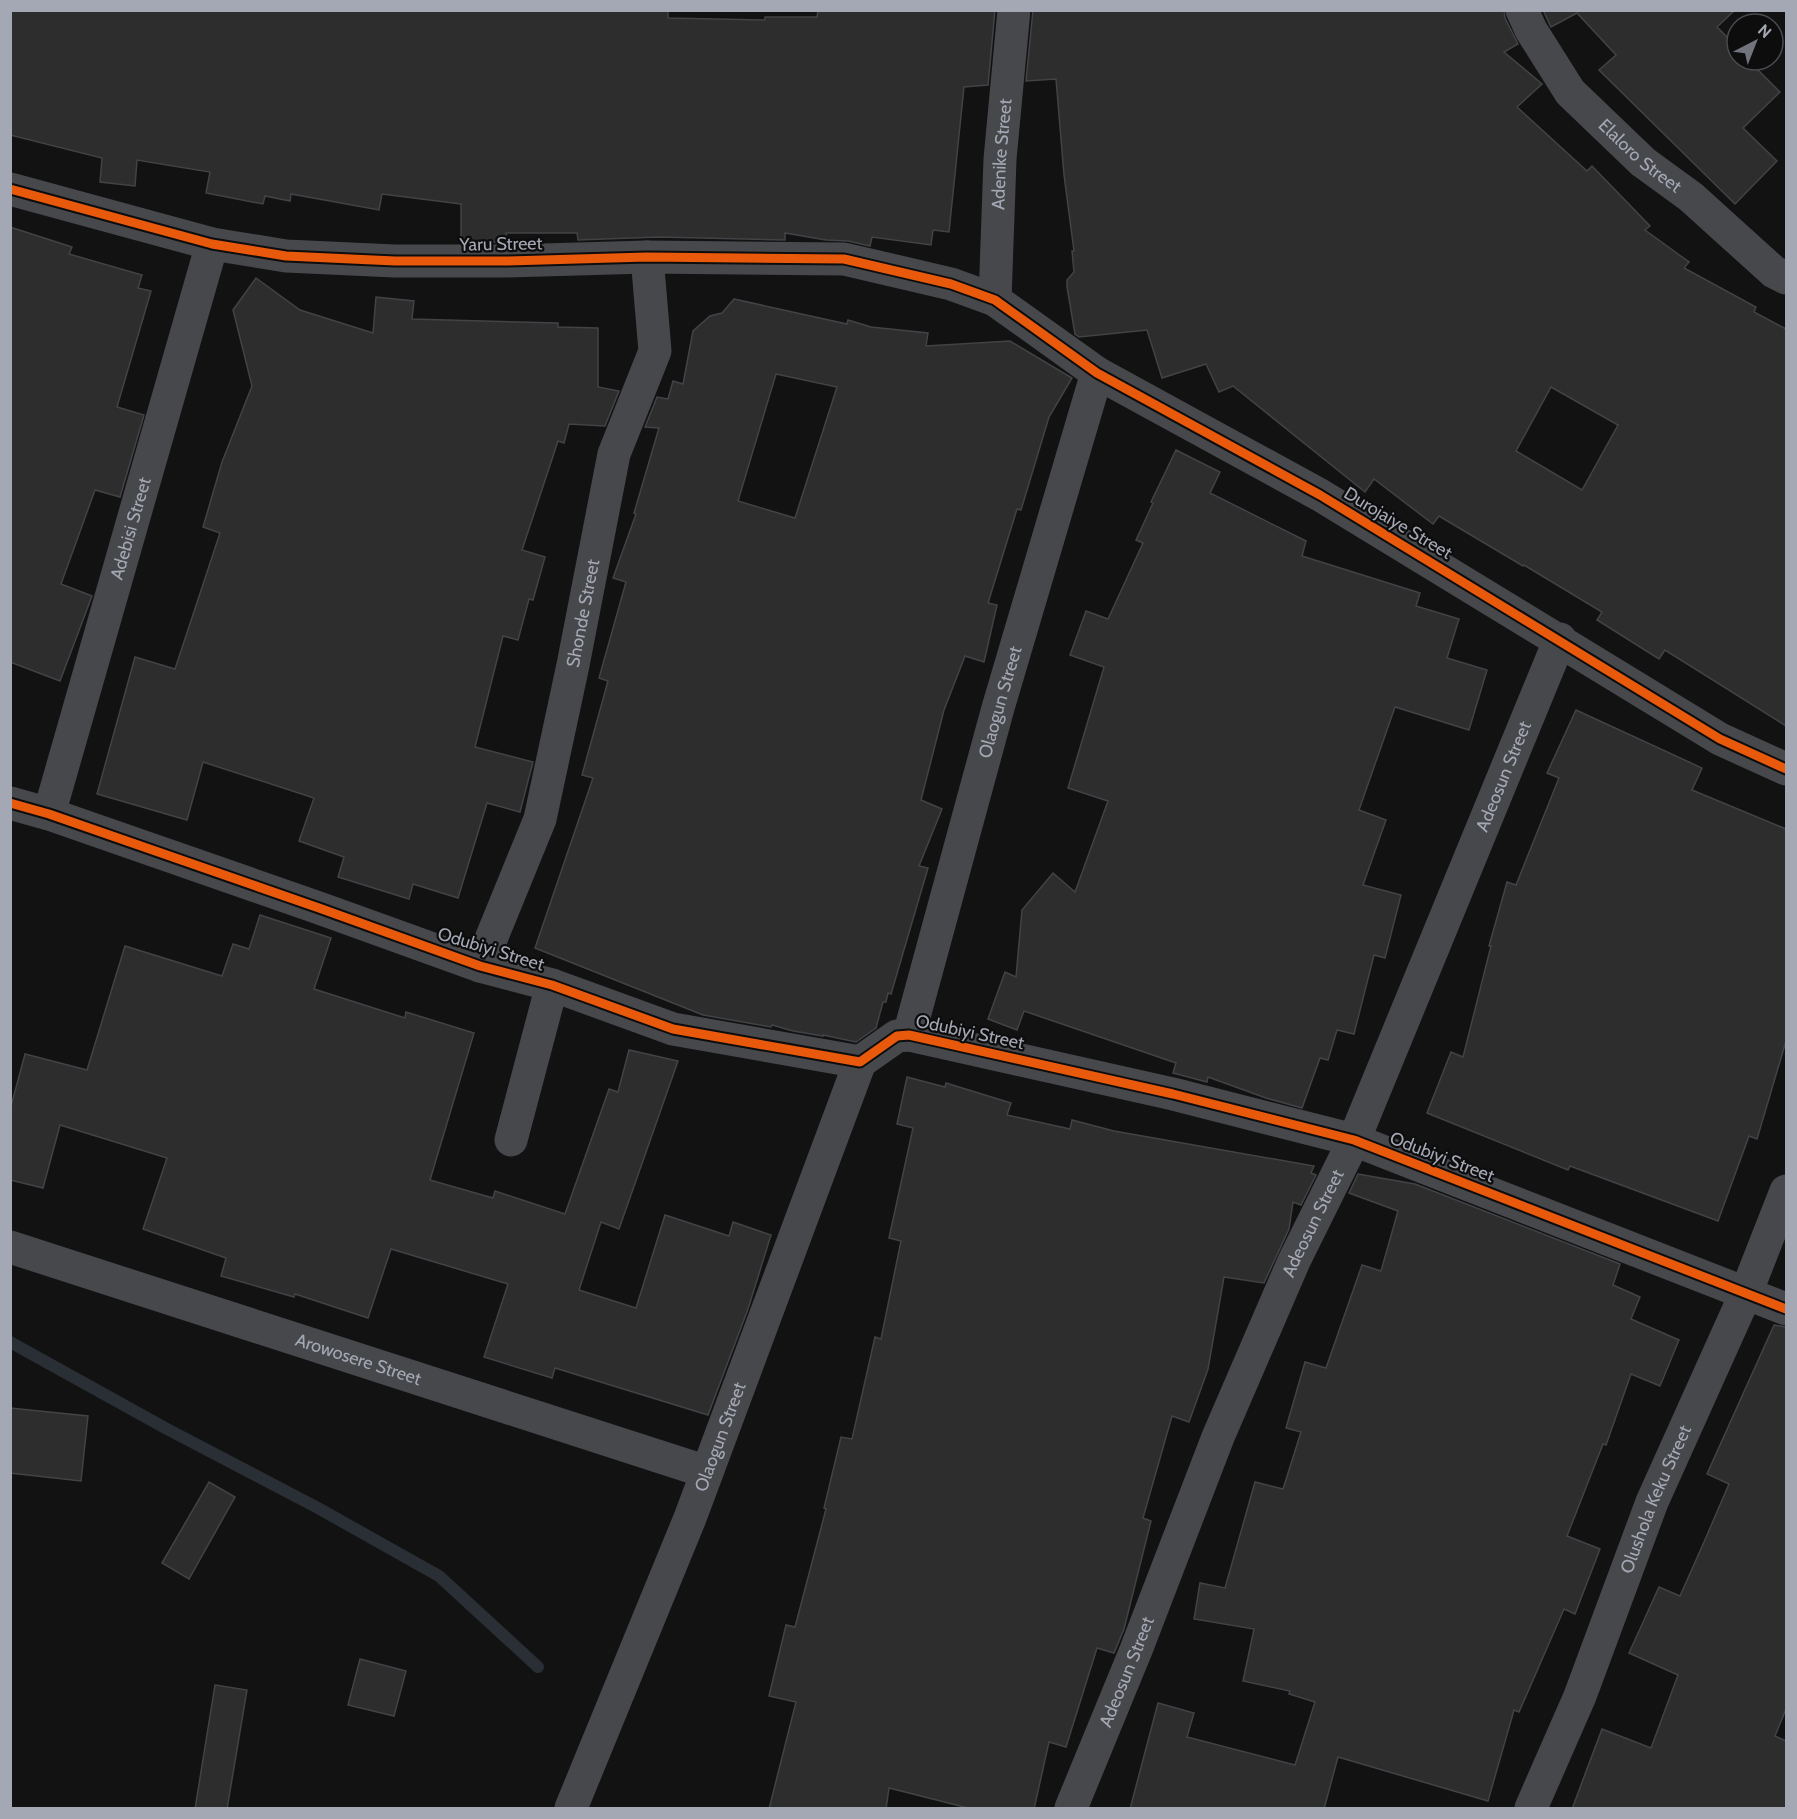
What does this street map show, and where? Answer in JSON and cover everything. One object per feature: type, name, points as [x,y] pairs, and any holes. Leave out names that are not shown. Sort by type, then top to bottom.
[{"type":"street","name":"Adenike Street","points":[[995,300],[1000,159],[1014,10]]},
{"type":"street","name":"Elaloro Street","points":[[1522,10],[1531,30],[1570,92],[1643,162],[1691,197],[1774,272],[1786,278]]},
{"type":"street","name":"Yaru Street","points":[[10,189],[212,244],[286,256],[396,261],[647,257],[844,260],[951,284],[995,300]]},
{"type":"street","name":"Adebisi Street","points":[[49,814],[212,244]]},
{"type":"street","name":"Shonde Street","points":[[480,966],[540,819],[573,665],[614,453],[655,351],[647,257]]},
{"type":"street","name":"Durojaiye Street","points":[[995,300],[1097,373],[1320,495],[1560,639],[1720,739],[1786,769]]},
{"type":"street","name":"Olaogun Street","points":[[909,1035],[998,708],[1097,373]]},
{"type":"street","name":"Adeosun Street","points":[[1071,1809],[1136,1650],[1218,1437],[1294,1261],[1354,1140],[1560,639]]},
{"type":"street","name":"Odubiyi Street","points":[[10,803],[49,814],[480,966],[552,986],[673,1029],[860,1062],[897,1036],[909,1035],[1173,1094],[1354,1140],[1786,1309]]},
{"type":"street","points":[[511,1140],[552,986]]},
{"type":"street","name":"Olaogun Street","points":[[571,1809],[707,1472],[860,1062]]},
{"type":"street","name":"Olushola Keku Street","points":[[1531,1809],[1580,1696],[1652,1502],[1746,1293],[1786,1191]]},
{"type":"street","name":"Arowosere Street","points":[[10,1247],[707,1472]]},
{"type":"building","points":[[10,10],[668,10],[668,18],[765,20],[765,17],[817,17],[818,10],[995,10],[988,85],[964,87],[949,232],[933,230],[931,245],[872,237],[870,246],[785,233],[785,240],[659,237],[578,240],[577,233],[506,233],[507,242],[461,242],[461,204],[382,194],[379,210],[291,194],[290,201],[265,196],[263,204],[206,193],[210,172],[137,160],[135,186],[100,182],[102,158],[10,135]]},
{"type":"building","points":[[1033,10],[1504,10],[1505,18],[1518,44],[1504,52],[1542,84],[1517,107],[1587,171],[1592,166],[1650,226],[1645,230],[1689,262],[1684,268],[1756,307],[1754,312],[1786,329],[1786,726],[1665,650],[1659,659],[1597,620],[1602,612],[1439,516],[1433,524],[1374,479],[1365,492],[1233,386],[1219,392],[1206,364],[1162,378],[1147,330],[1079,337],[1075,334],[1067,287],[1067,280],[1074,272],[1072,251],[1074,251],[1064,175],[1056,79],[1026,81]],"holes":[[[1551,387],[1618,425],[1582,490],[1516,451]]]},
{"type":"building","points":[[1543,10],[1735,10],[1725,12],[1725,19],[1717,27],[1725,35],[1725,72],[1760,72],[1780,92],[1743,128],[1777,161],[1735,204],[1599,70],[1616,55],[1577,13],[1551,27]]},
{"type":"building","points":[[10,227],[72,247],[69,254],[142,275],[138,288],[151,291],[117,407],[144,415],[120,497],[95,490],[61,584],[92,596],[60,681],[10,662]]},
{"type":"building","points":[[256,278],[300,310],[373,333],[376,297],[414,301],[412,319],[558,323],[558,327],[598,328],[598,387],[619,391],[605,426],[569,424],[564,443],[558,441],[522,550],[545,557],[533,600],[529,599],[518,640],[503,636],[475,747],[533,762],[520,812],[487,803],[458,898],[413,884],[409,899],[338,877],[344,857],[299,841],[314,798],[203,762],[187,820],[97,794],[135,657],[175,669],[220,533],[203,527],[222,462],[252,386],[233,310]]},
{"type":"building","points":[[734,299],[847,324],[848,320],[871,327],[928,333],[926,346],[1010,341],[1072,378],[1049,417],[1021,510],[1017,509],[988,603],[997,605],[984,662],[965,656],[944,710],[921,800],[942,809],[919,866],[928,868],[891,994],[888,993],[886,1002],[883,1002],[876,1028],[856,1042],[772,1025],[771,1027],[703,1015],[535,948],[593,778],[582,775],[608,681],[599,678],[626,582],[613,578],[636,514],[634,513],[659,428],[645,427],[657,397],[668,399],[673,381],[683,384],[693,331],[710,316],[722,313]],"holes":[[[776,374],[837,387],[795,518],[738,501]]]},
{"type":"building","points":[[1176,450],[1220,472],[1210,493],[1306,541],[1302,556],[1420,593],[1416,606],[1459,619],[1447,658],[1487,670],[1469,730],[1395,707],[1359,810],[1386,820],[1363,885],[1401,895],[1385,958],[1374,955],[1354,1034],[1337,1030],[1328,1060],[1320,1058],[1302,1108],[1208,1077],[1207,1082],[1173,1073],[1176,1063],[1024,1011],[1017,1030],[988,1019],[1005,972],[1016,977],[1022,910],[1053,873],[1075,892],[1108,801],[1068,788],[1104,667],[1070,655],[1086,611],[1108,619],[1143,543],[1136,540]]},
{"type":"building","points":[[1576,710],[1702,768],[1692,790],[1786,829],[1786,1041],[1757,1139],[1749,1136],[1718,1221],[1570,1166],[1568,1170],[1427,1113],[1451,1052],[1463,1057],[1491,946],[1489,946],[1507,882],[1516,885],[1559,778],[1547,773]]},
{"type":"building","points":[[260,915],[331,938],[314,989],[405,1018],[406,1012],[474,1033],[430,1180],[493,1198],[495,1191],[565,1214],[609,1089],[618,1092],[629,1050],[678,1061],[619,1229],[601,1222],[579,1290],[636,1308],[665,1215],[729,1236],[733,1222],[771,1235],[748,1309],[708,1415],[555,1368],[552,1378],[484,1357],[508,1284],[391,1249],[368,1318],[295,1294],[294,1297],[221,1276],[226,1258],[143,1229],[167,1158],[60,1125],[43,1188],[10,1180],[10,1110],[25,1054],[87,1070],[125,946],[222,976],[233,944],[249,949]]},
{"type":"building","points":[[907,1077],[945,1087],[946,1083],[1011,1103],[1007,1115],[1070,1129],[1072,1120],[1114,1131],[1314,1166],[1311,1173],[1316,1175],[1301,1205],[1293,1202],[1289,1229],[1264,1283],[1224,1277],[1208,1369],[1189,1422],[1172,1416],[1143,1518],[1151,1521],[1124,1629],[1114,1653],[1097,1648],[1066,1747],[1049,1742],[1034,1809],[972,1809],[889,1788],[886,1809],[769,1809],[796,1702],[769,1696],[786,1625],[795,1627],[826,1509],[824,1508],[841,1437],[852,1439],[875,1337],[881,1339],[901,1241],[889,1238],[913,1128],[897,1124]]},
{"type":"building","points":[[1358,1174],[1415,1184],[1620,1264],[1613,1285],[1640,1297],[1631,1319],[1679,1340],[1660,1386],[1631,1374],[1606,1445],[1603,1444],[1567,1536],[1600,1549],[1575,1614],[1564,1609],[1519,1712],[1514,1710],[1488,1801],[1338,1757],[1324,1809],[1130,1809],[1158,1703],[1194,1713],[1187,1737],[1295,1765],[1315,1702],[1289,1694],[1290,1691],[1243,1681],[1254,1629],[1194,1619],[1200,1583],[1225,1588],[1255,1482],[1283,1489],[1301,1432],[1286,1428],[1305,1362],[1326,1368],[1362,1265],[1381,1271],[1398,1211],[1349,1193]]},
{"type":"building","points":[[1774,1325],[1786,1327],[1786,1709],[1775,1736],[1786,1741],[1786,1809],[1572,1809],[1602,1729],[1651,1748],[1678,1675],[1629,1653],[1659,1587],[1680,1596],[1704,1542],[1729,1484],[1707,1474]]},
{"type":"building","points":[[10,1408],[88,1416],[81,1481],[10,1473]]},
{"type":"building","points":[[209,1482],[235,1497],[189,1579],[162,1563]]},
{"type":"building","points":[[360,1659],[406,1671],[394,1716],[348,1705]]},
{"type":"building","points":[[215,1685],[247,1690],[227,1809],[195,1809]]},
{"type":"waterway","points":[[10,1342],[439,1576],[538,1667]]},
{"type":"cycle path","points":[[10,189],[212,244],[286,256],[395,261],[647,257],[844,259],[951,284],[995,300],[1097,373],[1320,495],[1720,739],[1786,769]]},
{"type":"cycle path","points":[[10,803],[49,814],[480,966],[552,985],[673,1029],[860,1062],[897,1036],[909,1035],[1173,1094],[1354,1140],[1786,1309]]}]
